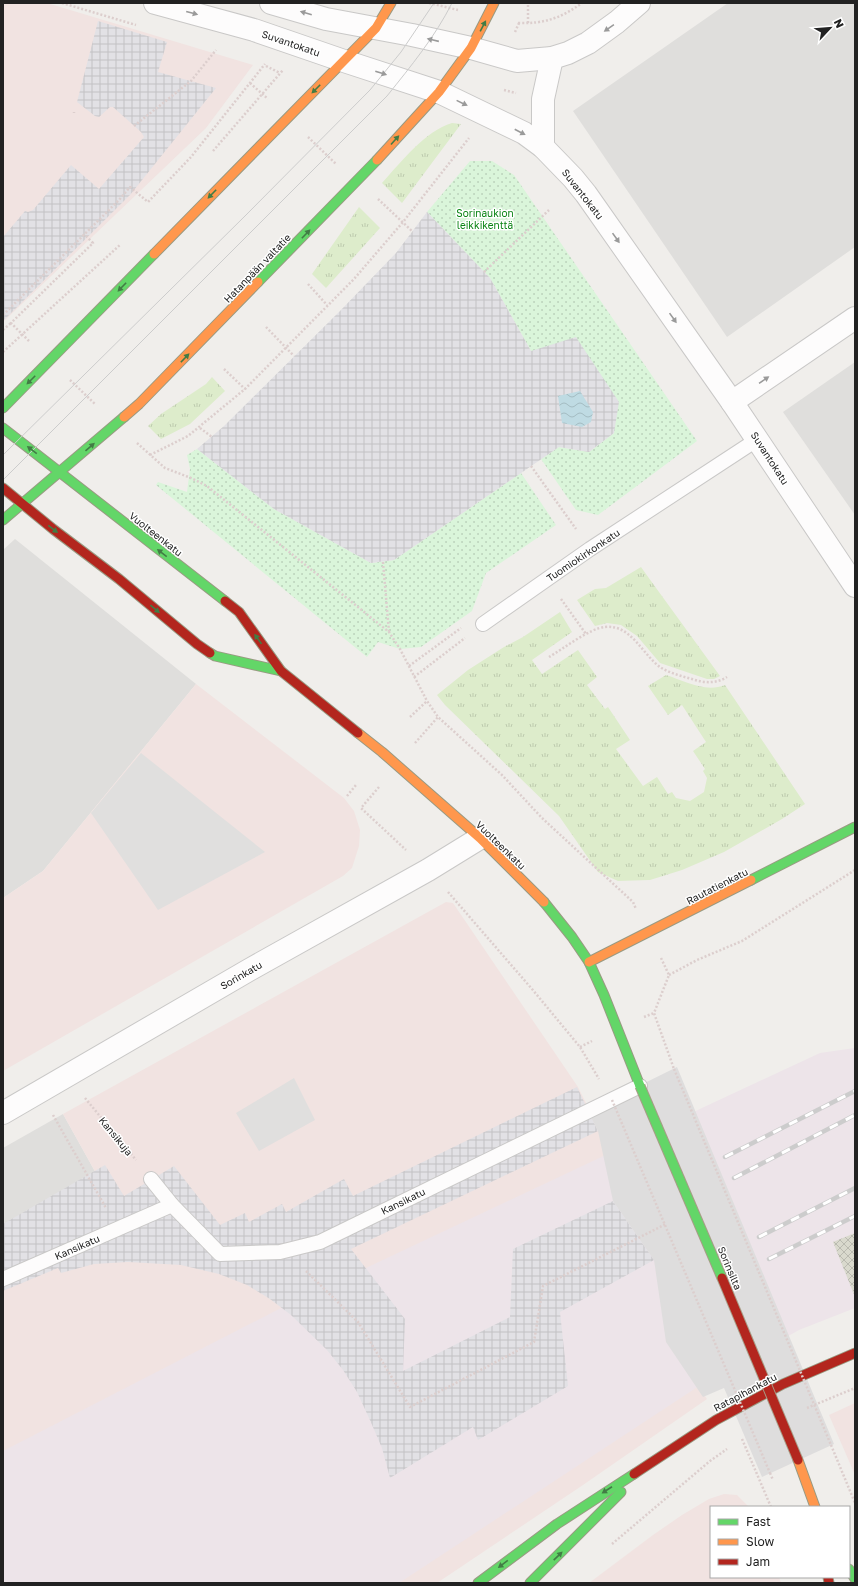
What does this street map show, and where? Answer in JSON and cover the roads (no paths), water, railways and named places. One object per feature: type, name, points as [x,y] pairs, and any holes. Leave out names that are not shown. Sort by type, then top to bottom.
[{"type":"main road","points":[[3,408],[249,155],[376,28],[391,3]]},
{"type":"main road","name":"Hatanpään valtatie","points":[[3,520],[139,404],[369,169],[439,92],[471,48],[494,3]]},
{"type":"main road","name":"Vuolteenkatu","points":[[3,428],[239,612],[281,670],[382,752],[480,838],[541,898],[572,937],[588,962],[604,995],[640,1086]]},
{"type":"main road","name":"Vuolteenkatu","points":[[3,488],[22,505],[120,579],[197,644],[214,656],[281,670]]},
{"type":"main road","name":"Rautatienkatu","points":[[588,962],[855,827]]},
{"type":"main road","name":"Sorinsilta","points":[[640,1086],[722,1277],[816,1506]]},
{"type":"main road","name":"Ratapihankatu","points":[[478,1583],[557,1524],[651,1461],[716,1420],[782,1384],[855,1353]]},
{"type":"main road","name":"Ratapihankatu","points":[[530,1583],[651,1461]]},
{"type":"street","name":"Suvantokatu","points":[[155,3],[254,30],[439,92],[524,133],[543,147],[573,178],[586,194],[758,439],[855,586]]},
{"type":"street","points":[[271,3],[326,19],[471,48],[516,61],[552,58],[588,43],[617,22],[639,3]]},
{"type":"street","points":[[543,147],[543,99],[552,58]]},
{"type":"street","points":[[732,402],[855,318]]},
{"type":"street","name":"Sorinkatu","points":[[3,1113],[249,970],[428,870],[480,838]]},
{"type":"lane","name":"Tuomiokirkonkatu","points":[[483,624],[590,549],[758,439]]},
{"type":"lane","name":"Kansikatu","points":[[151,1180],[172,1205],[220,1254],[280,1252],[320,1242],[640,1086]]},
{"type":"lane","name":"Kansikatu","points":[[3,1279],[172,1205]]},
{"type":"water","points":[[580,391],[593,412],[591,422],[582,427],[562,423],[558,396]]},
{"type":"tram line","points":[[3,455],[370,90],[401,52],[434,3]]},
{"type":"tram line","points":[[3,480],[387,96],[414,62],[452,3]]},
{"type":"railway","points":[[725,1157],[855,1091]]},
{"type":"railway","points":[[734,1178],[855,1115]]},
{"type":"railway","points":[[759,1237],[855,1188]]},
{"type":"railway","points":[[769,1259],[855,1216]]},
{"type":"park label","name":"Sorinaukion leikkikenttä","points":[[485,218]]}]
